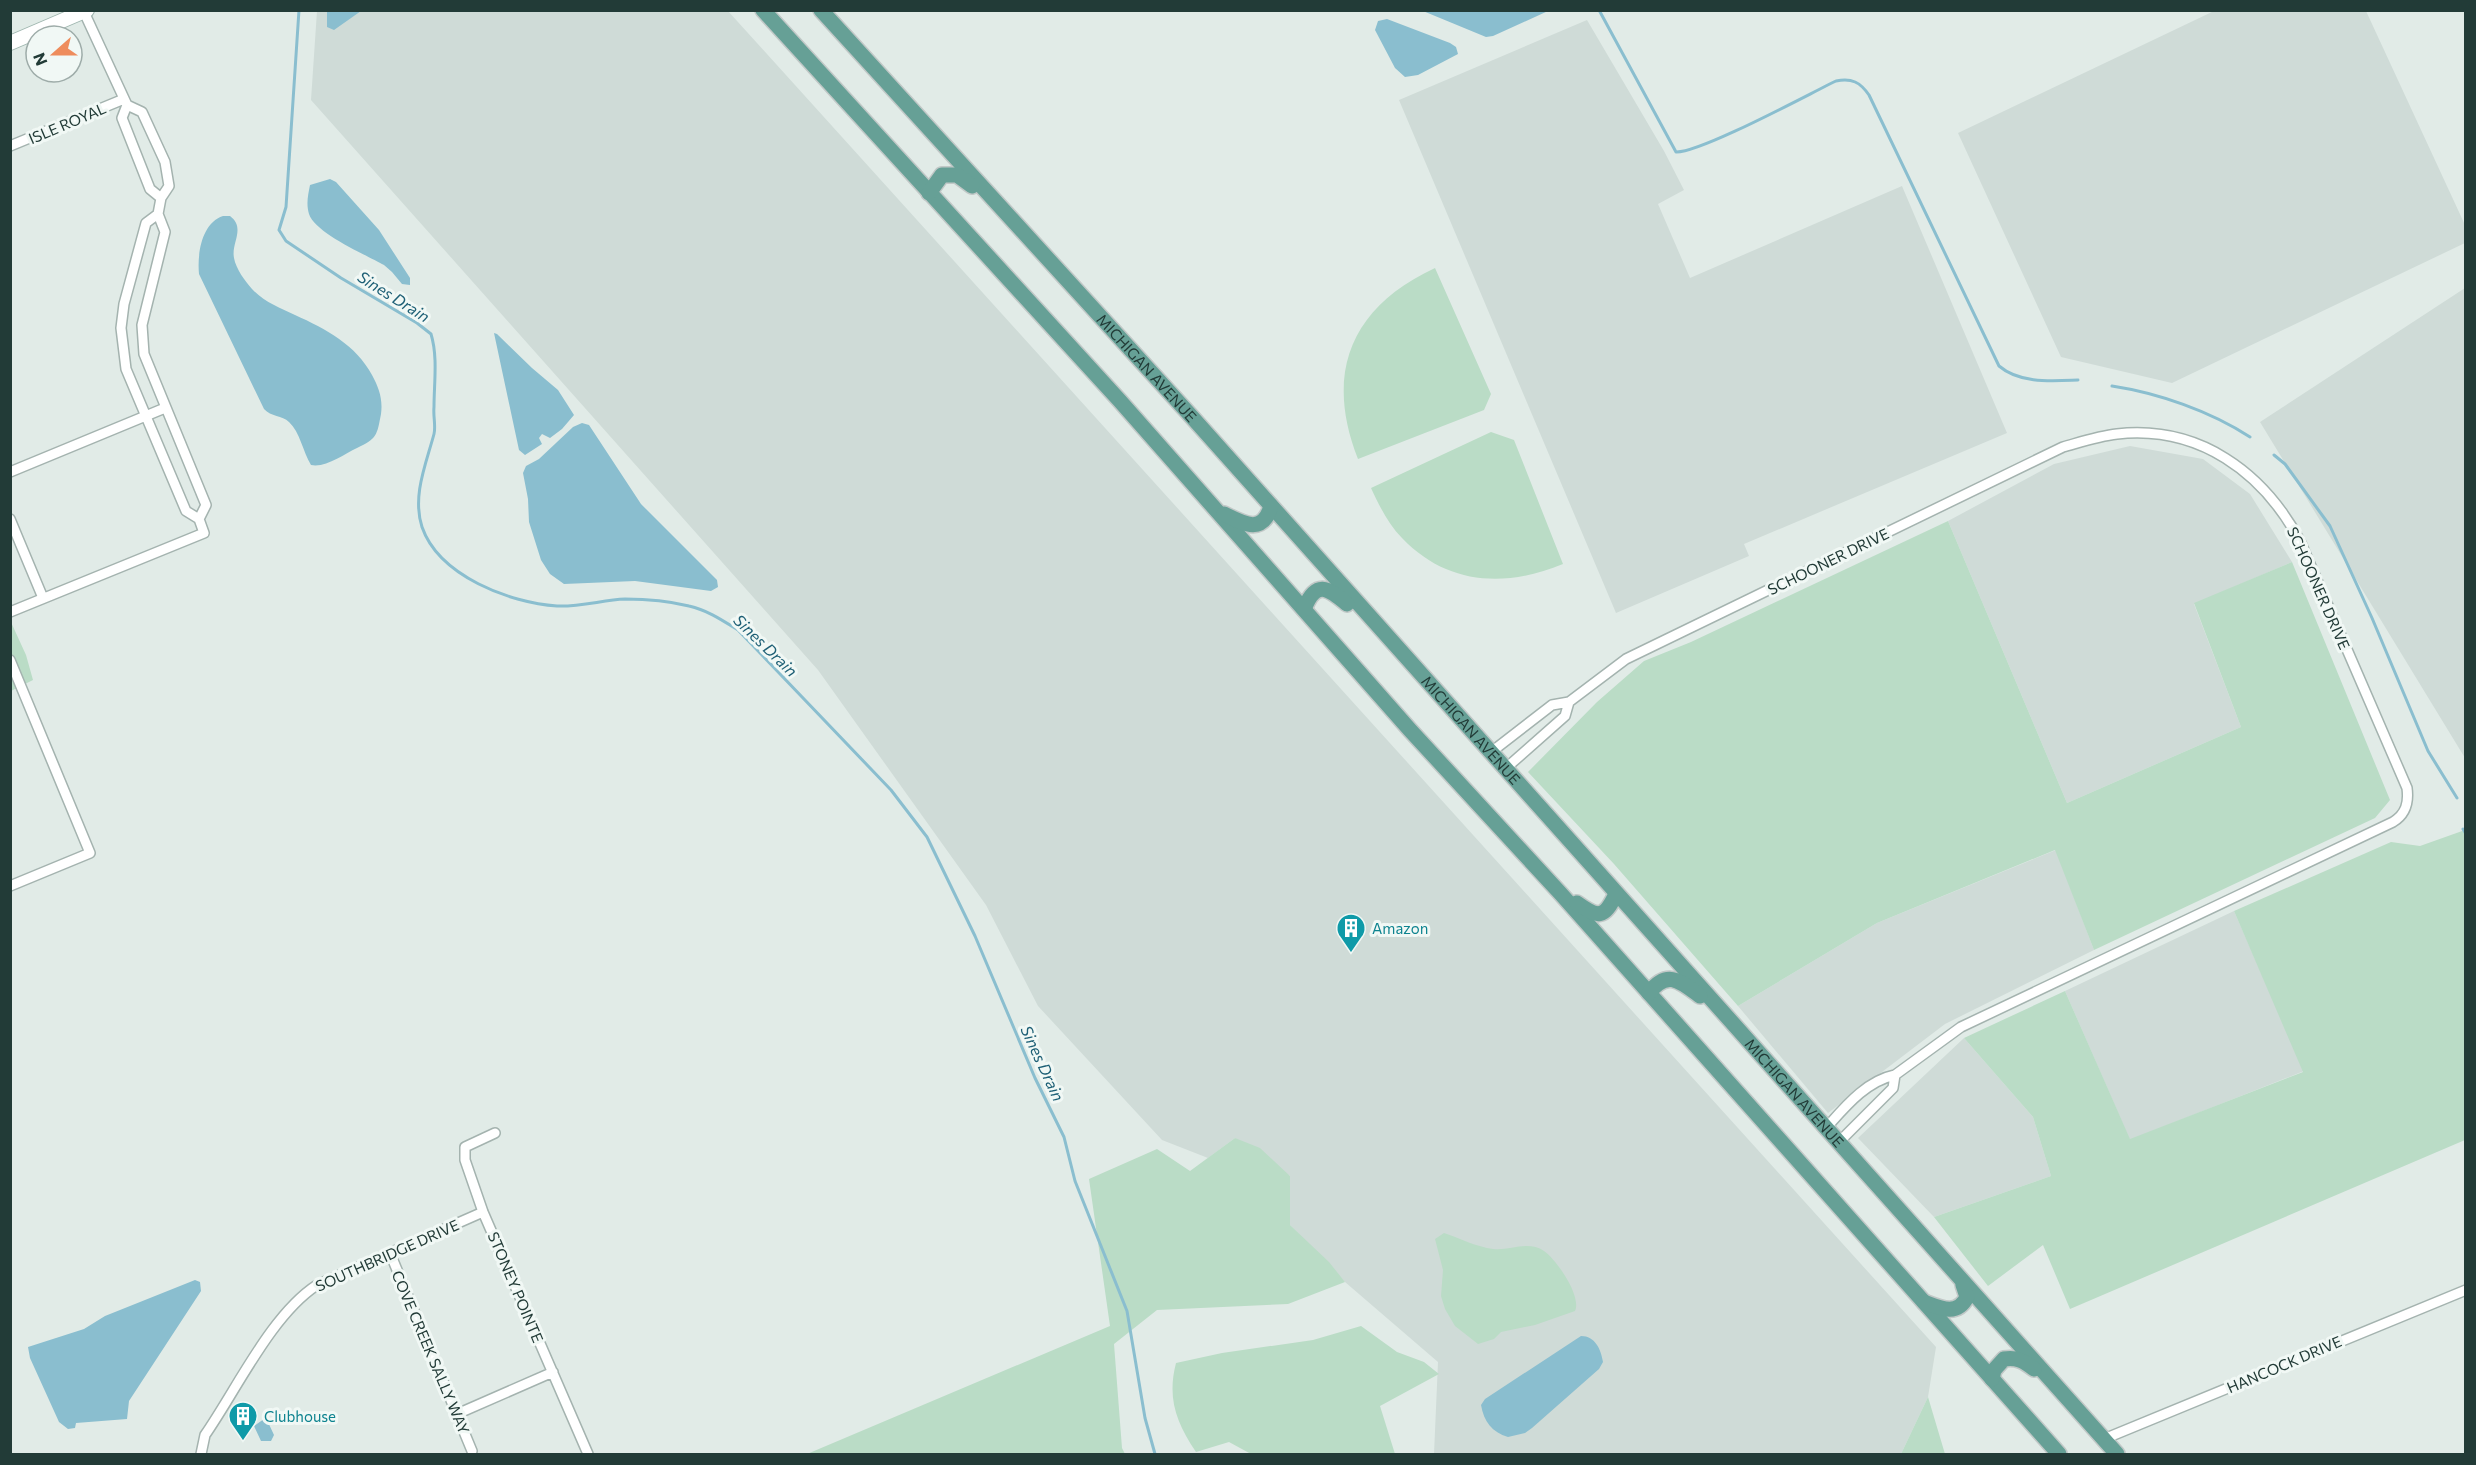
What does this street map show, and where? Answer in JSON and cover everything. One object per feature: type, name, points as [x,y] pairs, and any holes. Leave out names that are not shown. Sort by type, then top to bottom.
[{"type":"main road","points":[[763,10],[1120,401],[2058,1455]]},
{"type":"main road","name":"MICHIGAN AVENUE","points":[[821,10],[1271,506],[2117,1455]]},
{"type":"main road","points":[[10,43],[85,11]]},
{"type":"main road","points":[[929,193],[942,175],[957,175],[999,206]]},
{"type":"main road","points":[[1216,510],[1242,523],[1253,525],[1266,519],[1271,506]]},
{"type":"main road","points":[[1304,609],[1311,595],[1316,591],[1324,588],[1331,590],[1390,641]]},
{"type":"main road","points":[[1561,894],[1590,913],[1598,915],[1605,912],[1616,894]]},
{"type":"main road","points":[[1649,993],[1655,984],[1664,979],[1673,978],[1722,1012]]},
{"type":"main road","points":[[1922,1301],[1946,1310],[1958,1308],[1967,1297],[1963,1284]]},
{"type":"main road","points":[[1992,1379],[1998,1364],[2004,1359],[2013,1358],[2023,1361],[2058,1387]]},
{"type":"street","points":[[85,11],[125,102],[122,118],[150,189],[161,198]]},
{"type":"street","points":[[125,102],[142,112],[165,162],[169,186],[161,198],[159,214],[165,232],[142,325],[142,340],[144,354],[206,505],[199,519]]},
{"type":"street","name":"ISLE ROYAL","points":[[10,146],[125,102]]},
{"type":"street","points":[[10,612],[204,533],[199,519],[186,511],[126,369],[121,328],[124,304],[146,224],[159,214]]},
{"type":"street","points":[[10,472],[165,408]]},
{"type":"street","name":"SCHOONER DRIVE","points":[[1490,753],[1552,705],[1569,702],[1626,659],[2063,447],[2117,434],[2140,433],[2176,438],[2223,456],[2253,478],[2273,498],[2289,520],[2300,541],[2407,788],[2405,811],[2394,822],[1961,1027],[1895,1075],[1879,1078],[1845,1107],[1826,1128]]},
{"type":"street","points":[[10,519],[43,598]]},
{"type":"street","points":[[10,660],[90,853],[10,886]]},
{"type":"street","name":"SCHOONER DRIVE","points":[[1505,769],[1565,716],[1569,702]]},
{"type":"street","name":"SCHOONER DRIVE","points":[[1838,1143],[1893,1088],[1895,1075]]},
{"type":"street","name":"STONEY POINTE","points":[[495,1133],[465,1147],[465,1160],[483,1212],[588,1455]]},
{"type":"street","name":"SOUTHBRIDGE DRIVE","points":[[201,1455],[205,1435],[292,1305],[317,1284],[483,1212]]},
{"type":"street","name":"COVE CREEK SALLY WAY","points":[[390,1253],[472,1451]]},
{"type":"street","name":"HANCOCK DRIVE","points":[[2104,1439],[2466,1290]]},
{"type":"street","points":[[457,1414],[553,1372]]},
{"type":"shaded area","points":[[317,11],[728,11],[1936,1347],[1928,1397],[1901,1454],[1434,1454],[1438,1362],[1345,1282],[1290,1225],[1290,1176],[1235,1138],[1208,1158],[1162,1140],[1038,1006],[986,905],[818,670],[311,100]]},
{"type":"shaded area","points":[[2214,11],[2366,11],[2465,225],[2465,243],[2172,383],[2061,357],[1958,133]]},
{"type":"shaded area","points":[[1587,20],[1664,151],[1684,190],[1658,204],[1690,278],[1902,186],[2007,433],[1744,544],[1749,556],[1616,613],[1399,100]]},
{"type":"shaded area","points":[[2465,288],[2465,758],[2260,422]]},
{"type":"shaded area","points":[[2130,446],[2203,459],[2250,494],[2292,562],[2194,604],[2241,727],[2067,803],[1948,521],[2054,464]]},
{"type":"shaded area","points":[[2056,850],[2094,950],[1945,1024],[1828,1113],[1738,1006],[1877,923]]},
{"type":"shaded area","points":[[2234,911],[2304,1071],[2130,1140],[2065,991]]},
{"type":"shaded area","points":[[1964,1038],[2033,1117],[2051,1176],[1934,1217],[1858,1138]]},
{"type":"green space","points":[[1435,268],[1491,394],[1484,410],[1358,459],[1348,428],[1344,398],[1345,371],[1352,346],[1365,323],[1383,302],[1406,284]]},
{"type":"green space","points":[[1491,432],[1514,440],[1563,564],[1520,577],[1498,579],[1478,578],[1457,573],[1419,554],[1388,521],[1371,488]]},
{"type":"green space","points":[[1948,521],[2067,803],[2241,727],[2194,603],[2292,562],[2390,800],[2375,818],[2094,950],[2055,850],[1877,923],[1738,1006],[1614,864],[1528,772],[1597,702],[1644,661],[1691,642]]},
{"type":"green space","points":[[10,620],[26,655],[33,680],[11,691]]},
{"type":"green space","points":[[2465,830],[2465,1140],[2070,1309],[2043,1245],[1988,1286],[1934,1217],[2051,1176],[2033,1117],[1964,1038],[2065,991],[2130,1139],[2303,1072],[2234,911],[2391,842],[2420,846]]},
{"type":"green space","points":[[1235,1138],[1260,1148],[1290,1176],[1290,1225],[1329,1262],[1345,1282],[1288,1304],[1157,1310],[1114,1344],[1122,1448],[1125,1454],[807,1454],[1110,1326],[1089,1179],[1157,1149],[1190,1171]]},
{"type":"green space","points":[[1444,1233],[1487,1248],[1532,1246],[1544,1251],[1567,1278],[1575,1296],[1575,1311],[1535,1325],[1501,1332],[1494,1339],[1478,1344],[1455,1326],[1445,1309],[1441,1296],[1443,1270],[1435,1239]]},
{"type":"green space","points":[[1361,1326],[1397,1352],[1424,1362],[1439,1374],[1380,1406],[1395,1454],[1251,1454],[1229,1442],[1196,1452],[1183,1430],[1175,1409],[1173,1376],[1176,1363],[1222,1353],[1313,1340]]},
{"type":"green space","points":[[1928,1397],[1945,1454],[1901,1454]]},
{"type":"water","points":[[327,10],[361,11],[334,30],[327,27]]},
{"type":"water","points":[[1423,11],[1548,11],[1486,37]]},
{"type":"water","points":[[1387,19],[1450,43],[1456,47],[1458,54],[1418,75],[1405,77],[1395,68],[1375,30],[1378,21]]},
{"type":"water","points":[[330,179],[336,182],[379,230],[410,278],[410,285],[402,284],[384,265],[331,236],[313,221],[308,207],[310,185]]},
{"type":"water","points":[[223,216],[230,216],[237,226],[234,258],[239,271],[252,289],[272,304],[339,339],[365,364],[377,384],[381,403],[377,432],[369,442],[329,463],[311,465],[293,426],[264,409],[199,274],[202,240],[210,225]]},
{"type":"water","points":[[494,333],[558,390],[574,415],[562,429],[550,438],[542,434],[539,438],[542,444],[525,455],[519,450]]},
{"type":"water","points":[[582,423],[589,425],[641,504],[717,580],[718,587],[711,591],[635,581],[564,584],[550,574],[541,560],[529,522],[528,499],[523,473],[526,466],[539,459],[573,427]]},
{"type":"water","points":[[195,1280],[200,1282],[201,1291],[129,1401],[127,1419],[76,1423],[75,1428],[68,1429],[59,1422],[30,1358],[28,1347],[84,1329],[105,1316]]},
{"type":"water","points":[[1581,1336],[1590,1338],[1599,1348],[1603,1362],[1599,1369],[1525,1433],[1508,1437],[1493,1429],[1482,1411],[1481,1405],[1485,1399]]},
{"type":"water","points":[[264,1419],[267,1420],[274,1435],[271,1441],[261,1441],[254,1426]]},
{"type":"waterway","name":"Sines Drain","points":[[299,10],[286,207],[279,230],[286,241],[431,334],[435,361],[435,431],[419,492],[419,515],[422,527],[431,544],[444,560],[460,573],[498,593],[518,599],[557,606],[625,599],[649,600],[689,606],[714,616],[738,630],[891,790],[927,837],[975,936],[1035,1078],[1064,1137],[1075,1181],[1127,1311],[1145,1418],[1155,1454]]},
{"type":"waterway","points":[[1599,10],[1676,152],[1689,150],[1730,134],[1836,81],[1847,80],[1859,84],[1869,95],[1999,366],[2007,372],[2026,379],[2078,380]]},
{"type":"waterway","points":[[2112,386],[2147,393],[2183,404],[2218,419],[2250,437]]},
{"type":"waterway","points":[[2274,455],[2285,464],[2330,526],[2428,751],[2457,798]]},
{"type":"waterway","points":[[2463,829],[2466,834]]},
{"type":"place","name":"Amazon","points":[[1351,954]]},
{"type":"place","name":"Clubhouse","points":[[243,1442]]}]
